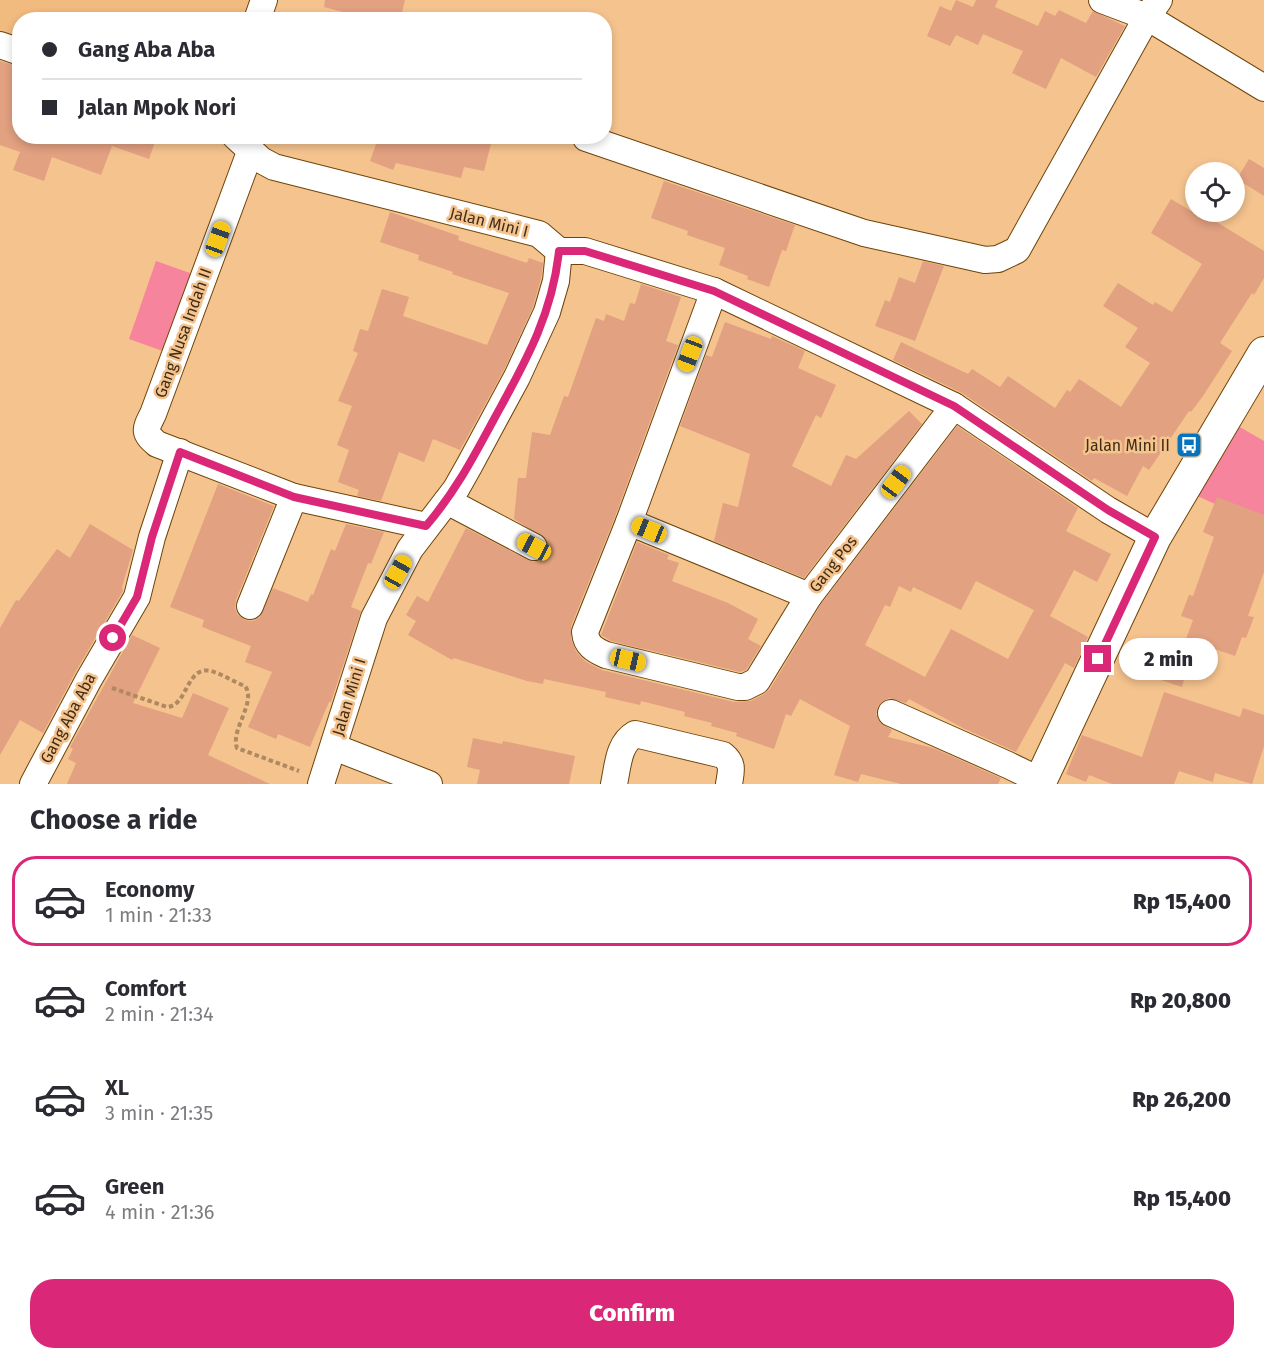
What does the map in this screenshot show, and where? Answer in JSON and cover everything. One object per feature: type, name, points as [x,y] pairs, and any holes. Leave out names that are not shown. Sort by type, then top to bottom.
[{"type":"main road","points":[[1040,782],[1155,537],[1264,353]]},
{"type":"street","points":[[1102,0],[1151,5],[1264,73]]},
{"type":"street","points":[[1151,5],[1264,88]]},
{"type":"street","points":[[604,144],[864,233],[986,260],[998,259],[1017,250],[1151,5]]},
{"type":"street","name":"Jalan Mini I","points":[[242,144],[261,160],[289,172],[539,234],[559,251],[556,281],[547,312],[535,340],[469,466],[447,501],[410,549],[374,618],[322,782]]},
{"type":"street","name":"Gang Nusa Indah II","points":[[180,452],[157,444],[147,436],[146,429],[153,414],[242,144]]},
{"type":"street","points":[[559,251],[585,251],[714,291],[954,406],[1108,510],[1155,537]]},
{"type":"street","points":[[714,291],[629,522],[585,632],[586,639],[589,645],[606,655],[745,687],[757,681],[809,596]]},
{"type":"street","name":"Gang Pos","points":[[629,522],[809,596],[954,406]]},
{"type":"street","points":[[180,452],[294,497],[426,526]]},
{"type":"street","name":"Gang Aba Aba","points":[[33,784],[89,679],[137,597],[152,537],[180,452]]},
{"type":"street","points":[[249,606],[294,497]]},
{"type":"street","points":[[447,501],[534,547]]},
{"type":"street","points":[[891,713],[1008,765],[1040,782]]},
{"type":"street","points":[[614,784],[622,748],[627,740],[635,735],[723,755],[729,760],[732,768],[729,784]]},
{"type":"street","points":[[334,747],[429,784]]},
{"type":"path","points":[[89,679],[167,707],[173,707],[177,703],[199,672],[211,671],[245,686],[248,690],[248,699],[235,740],[237,748],[322,782]]},
{"type":"shaded area","points":[[0,0],[249,0],[245,12],[12,12],[12,41],[0,37]]},
{"type":"shaded area","points":[[156,261],[204,278],[177,356],[129,339]]},
{"type":"shaded area","points":[[1238,426],[1264,441],[1264,526],[1195,495]]},
{"type":"building","points":[[325,0],[405,0],[402,12],[343,12],[324,7]]},
{"type":"building","points":[[956,0],[973,7],[976,0],[998,0],[995,7],[1038,26],[1045,11],[1055,16],[1059,10],[1086,23],[1093,11],[1125,26],[1096,77],[1061,58],[1046,89],[1012,73],[1023,51],[983,34],[978,45],[956,35],[950,46],[927,36],[940,6],[951,11]]},
{"type":"building","points":[[0,61],[12,65],[12,144],[154,144],[149,159],[112,146],[101,175],[52,157],[44,181],[13,170],[20,152],[0,145]]},
{"type":"building","points":[[376,144],[491,144],[484,171],[464,167],[461,178],[396,163],[393,170],[370,161]]},
{"type":"building","points":[[1249,159],[1264,168],[1264,196],[1245,184],[1245,166]]},
{"type":"building","points":[[664,181],[795,225],[786,251],[782,250],[769,287],[719,265],[725,248],[687,235],[688,231],[651,218]]},
{"type":"building","points":[[1171,199],[1185,207],[1185,222],[1216,222],[1264,251],[1264,278],[1220,343],[1232,351],[1203,396],[1191,412],[1189,411],[1149,470],[1143,466],[1127,496],[1094,478],[1092,481],[962,393],[893,360],[901,342],[968,374],[972,369],[1000,387],[1008,376],[1055,408],[1067,390],[1070,392],[1079,379],[1121,407],[1150,363],[1125,347],[1138,328],[1103,306],[1118,283],[1153,305],[1155,302],[1172,312],[1202,264],[1151,233]]},
{"type":"building","points":[[390,212],[459,236],[458,240],[527,263],[529,258],[543,263],[533,307],[504,370],[460,450],[433,439],[424,462],[399,452],[381,501],[357,496],[359,490],[338,482],[349,450],[337,445],[352,406],[338,401],[358,353],[353,351],[360,329],[368,331],[382,289],[409,297],[403,316],[487,345],[509,293],[452,274],[453,272],[418,260],[419,255],[380,242]]},
{"type":"building","points":[[923,261],[944,266],[915,341],[875,326],[885,300],[890,302],[899,277],[915,283]]},
{"type":"building","points":[[641,284],[681,297],[666,341],[678,345],[615,517],[571,626],[571,639],[577,653],[586,662],[602,670],[734,702],[751,701],[764,694],[770,689],[821,604],[957,426],[1078,508],[1066,531],[1111,554],[1097,582],[1074,570],[1050,616],[1088,637],[1074,668],[1065,663],[1016,752],[963,728],[909,699],[906,703],[889,698],[878,706],[876,714],[879,721],[892,730],[888,737],[933,748],[1001,778],[998,784],[901,784],[861,774],[858,782],[834,775],[850,726],[800,699],[791,716],[786,714],[774,749],[736,736],[737,733],[711,726],[712,723],[684,716],[685,712],[641,701],[640,705],[605,697],[606,692],[544,679],[543,684],[527,681],[454,658],[452,660],[408,635],[416,621],[406,615],[417,596],[428,602],[466,528],[534,562],[541,560],[547,554],[549,547],[546,539],[514,519],[518,478],[526,478],[532,432],[550,435],[564,396],[568,397],[596,318],[604,321],[606,314],[624,321],[630,303],[635,304]],"holes":[[[976,581],[1034,610],[1008,659],[951,629],[925,677],[865,645],[885,605],[890,607],[899,586],[911,592],[913,587],[961,610]]]},
{"type":"building","points":[[725,322],[771,339],[772,336],[805,351],[798,368],[836,385],[821,418],[816,415],[792,466],[831,486],[846,455],[856,459],[909,411],[922,424],[804,578],[714,541],[723,503],[738,507],[750,454],[680,426],[706,355],[712,357]]},
{"type":"building","points":[[218,484],[274,506],[236,600],[235,608],[238,615],[245,620],[253,621],[260,617],[273,588],[308,602],[311,594],[313,595],[331,549],[335,551],[346,524],[384,532],[371,564],[368,563],[351,607],[361,611],[331,702],[329,702],[310,747],[278,734],[276,739],[248,727],[272,672],[245,662],[251,646],[202,627],[204,620],[170,607]]},
{"type":"building","points":[[1217,497],[1264,515],[1264,572],[1248,616],[1254,617],[1246,638],[1242,637],[1235,656],[1186,639],[1193,620],[1181,616],[1189,595],[1193,596],[1214,537],[1203,532]]},
{"type":"building","points":[[90,524],[133,550],[122,587],[123,591],[43,733],[20,720],[0,755],[0,628],[16,600],[19,601],[57,549],[70,558]]},
{"type":"building","points":[[637,542],[669,555],[667,559],[679,563],[672,581],[728,603],[758,619],[748,639],[761,646],[746,670],[740,672],[611,641],[601,635]]},
{"type":"building","points":[[132,635],[160,648],[133,703],[182,718],[193,693],[229,708],[208,755],[270,784],[67,784],[76,763],[68,759],[73,749],[70,747]]},
{"type":"building","points":[[1165,656],[1189,663],[1182,687],[1158,679]]},
{"type":"building","points":[[1164,692],[1240,717],[1243,708],[1264,715],[1264,746],[1252,784],[1215,773],[1213,782],[1179,771],[1174,784],[1112,784],[1089,775],[1086,782],[1066,774],[1082,735],[1142,757]]},
{"type":"building","points":[[473,738],[502,744],[503,741],[575,756],[569,784],[477,784],[480,770],[467,767]]},
{"type":"place","name":"Jalan Mini II","points":[[1189,445]]},
{"type":"route","points":[[113,638],[137,597],[152,537],[180,452],[294,497],[426,526],[456,489],[535,340],[547,312],[556,281],[559,251],[585,251],[714,291],[954,406],[1108,510],[1155,537],[1098,659]]}]
